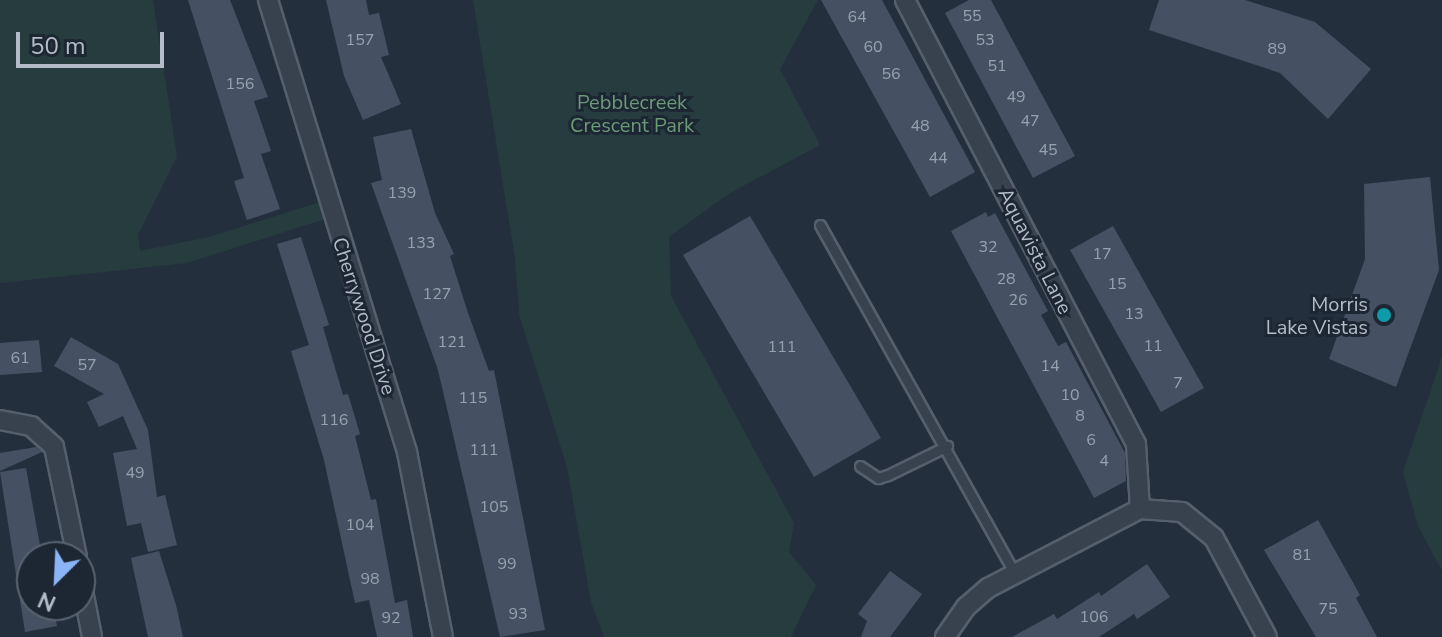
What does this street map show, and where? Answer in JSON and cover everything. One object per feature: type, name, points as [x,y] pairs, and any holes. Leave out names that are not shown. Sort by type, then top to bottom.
[{"type":"street","name":"Cherrywood Drive","points":[[268,0],[407,452],[443,637]]},
{"type":"street","name":"Aquavista Lane","points":[[905,0],[1136,444],[1140,509]]},
{"type":"street","points":[[0,420],[31,426],[54,447],[74,541]]},
{"type":"street","points":[[945,637],[966,607],[1014,572],[1140,509],[1182,512],[1214,538],[1267,637]]},
{"type":"lane","points":[[820,225],[947,446],[1014,572]]},
{"type":"lane","points":[[860,466],[878,478],[947,446]]},
{"type":"green space","points":[[0,0],[153,0],[177,156],[138,235],[140,251],[209,237],[320,202],[325,219],[187,263],[0,283]]},
{"type":"green space","name":"Pebblecreek Crescent Park","points":[[473,0],[818,0],[780,69],[820,145],[730,193],[669,237],[671,296],[794,523],[789,552],[816,585],[791,637],[604,637],[591,602],[567,467],[519,314],[515,258]]},
{"type":"green space","points":[[1442,357],[1442,571],[1418,526],[1403,472]]},
{"type":"building","points":[[188,0],[230,0],[268,97],[254,101],[271,151],[261,154],[280,209],[247,220],[234,181],[244,178]]},
{"type":"building","points":[[326,0],[366,0],[369,15],[379,13],[389,55],[381,57],[401,104],[363,120],[344,76]]},
{"type":"building","points":[[821,0],[882,0],[975,172],[930,197]]},
{"type":"building","points":[[969,0],[991,0],[1075,156],[1033,178],[945,13]]},
{"type":"building","points":[[1159,0],[1245,0],[1315,22],[1371,69],[1328,119],[1280,73],[1149,30]]},
{"type":"building","points":[[411,129],[435,213],[454,254],[450,256],[468,313],[489,371],[494,370],[545,630],[500,637],[438,370],[371,183],[382,180],[373,137]]},
{"type":"building","name":"Morris Lake Vistas","points":[[1430,177],[1439,270],[1396,387],[1329,359],[1365,259],[1364,184]]},
{"type":"building","points":[[986,212],[988,217],[995,213],[1048,311],[1041,315],[1058,346],[1066,342],[1125,453],[1126,481],[1094,498],[951,231]]},
{"type":"building","points":[[750,216],[881,438],[814,477],[683,255]]},
{"type":"building","points":[[1113,226],[1204,388],[1161,412],[1070,250]]},
{"type":"building","points":[[301,237],[329,325],[323,327],[343,395],[348,394],[360,434],[355,436],[371,500],[376,499],[395,603],[407,600],[413,637],[377,637],[369,600],[355,603],[324,460],[291,351],[309,345],[277,244]]},
{"type":"building","points":[[71,337],[118,364],[148,430],[157,497],[165,495],[177,545],[148,552],[141,523],[127,526],[113,453],[137,449],[123,416],[99,427],[87,402],[104,394],[54,366]]},
{"type":"building","points":[[39,340],[42,372],[0,375],[0,343]]},
{"type":"building","points":[[36,447],[42,452],[0,471],[0,453]]},
{"type":"building","points":[[26,468],[39,541],[16,541],[16,574],[0,472]]},
{"type":"building","points":[[1318,520],[1360,595],[1356,598],[1377,637],[1316,637],[1264,550]]},
{"type":"building","points":[[159,551],[183,637],[148,637],[131,558]]},
{"type":"building","points":[[1147,564],[1170,597],[1137,619],[1134,614],[1099,637],[1012,637],[1054,614],[1057,619],[1099,592],[1101,596]]},
{"type":"building","points":[[890,571],[922,594],[890,637],[861,637],[867,621],[858,614]]},
{"type":"building","points":[[23,621],[56,621],[57,626],[25,632]]},
{"type":"place","name":"Morris Lake Vistas","points":[[1384,315]]}]
